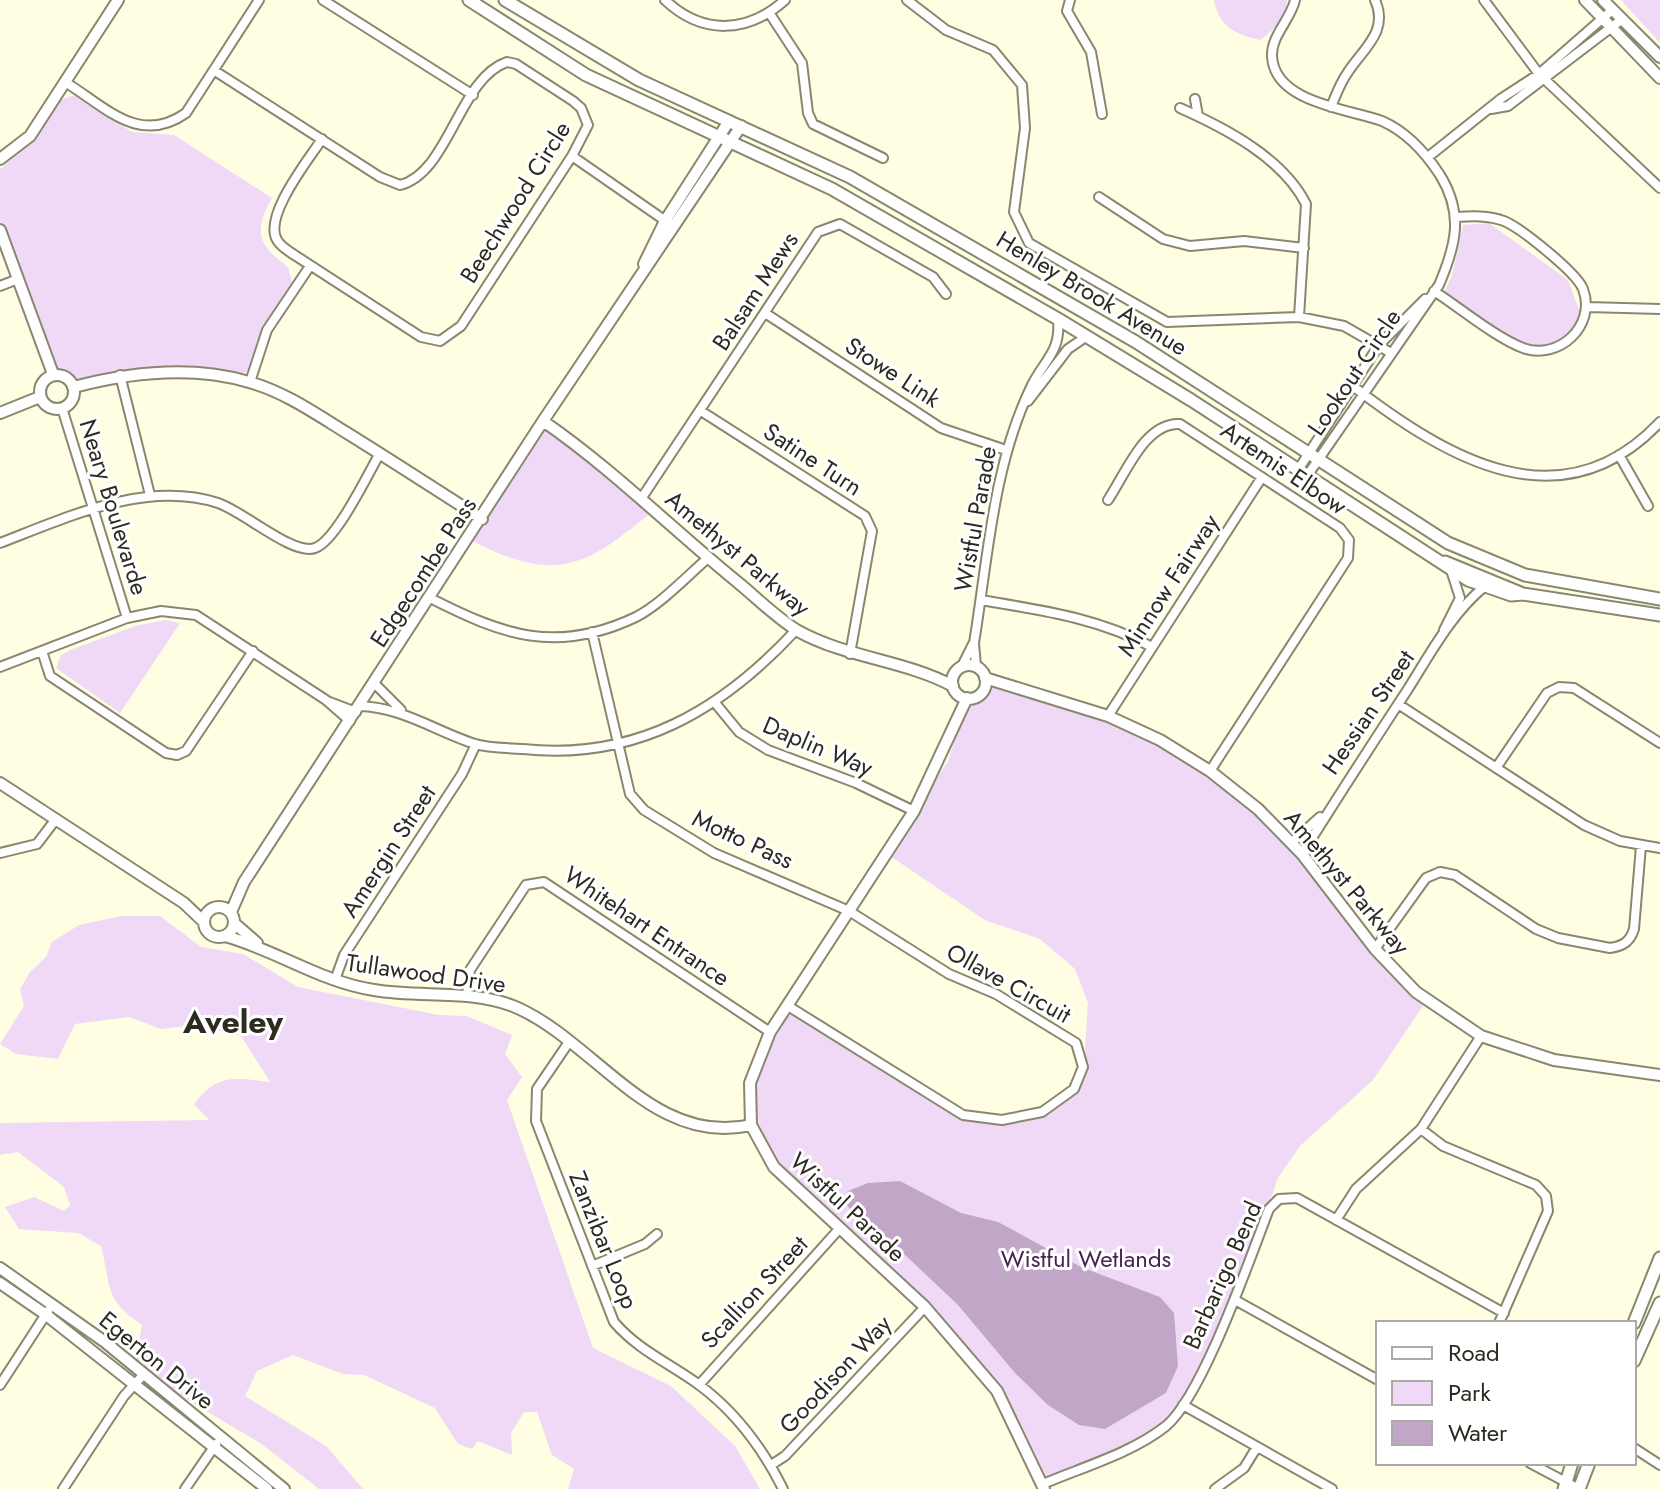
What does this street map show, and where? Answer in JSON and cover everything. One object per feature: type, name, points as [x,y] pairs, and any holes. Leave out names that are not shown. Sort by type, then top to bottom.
[{"type":"main road","name":"Henley Brook Avenue","points":[[469,0],[586,75],[832,189],[1058,319],[1451,570],[1484,587],[1511,595],[1523,594]]},
{"type":"main road","name":"Henley Brook Avenue","points":[[505,0],[639,80],[850,177],[1095,318],[1448,543],[1525,575],[1660,599]]},
{"type":"main road","name":"Henley Brook Avenue","points":[[1440,561],[1523,594],[1660,615]]},
{"type":"main road","points":[[1635,1321],[1660,1258]]},
{"type":"main road","points":[[1636,1357],[1660,1303]]},
{"type":"main road","points":[[1564,1485],[1571,1465]]},
{"type":"main road","points":[[1579,1489],[1588,1465]]},
{"type":"street","points":[[0,159],[30,136],[118,0]]},
{"type":"street","points":[[65,82],[133,124],[150,129],[169,125],[186,113],[259,0]]},
{"type":"street","points":[[323,0],[473,95]]},
{"type":"street","points":[[665,0],[690,20],[713,28],[745,25],[770,14],[785,0]]},
{"type":"street","points":[[907,0],[946,30],[993,50],[1022,85],[1025,128],[1014,212],[1029,243],[1167,322],[1299,317],[1344,326],[1391,353]]},
{"type":"street","points":[[1070,0],[1067,11],[1091,52],[1102,114]]},
{"type":"street","name":"Lookout Circle","points":[[1295,0],[1288,21],[1273,46],[1275,69],[1303,96],[1383,122],[1405,134],[1428,157],[1453,195],[1455,217],[1450,259],[1434,291],[1363,394],[1302,473]]},
{"type":"street","points":[[1331,107],[1346,74],[1380,26],[1380,12],[1375,0]]},
{"type":"street","points":[[1484,0],[1542,77],[1660,188]]},
{"type":"street","points":[[1585,0],[1660,78]]},
{"type":"street","points":[[1603,0],[1660,57]]},
{"type":"street","points":[[1542,77],[1611,11]]},
{"type":"street","points":[[770,14],[802,63],[808,113],[813,124],[883,158]]},
{"type":"street","points":[[1428,157],[1491,109],[1542,77],[1621,20]]},
{"type":"street","name":"Beechwood Circle","points":[[215,71],[391,182],[410,183],[497,66],[516,64],[573,101],[586,116],[585,134],[572,156],[461,326],[446,340],[421,337],[310,266],[277,241],[274,223],[277,210],[322,139]]},
{"type":"street","points":[[1195,99],[1198,116]]},
{"type":"street","points":[[1180,108],[1198,116],[1290,178],[1306,204],[1299,317]]},
{"type":"street","name":"Edgecombe Pass","points":[[635,284],[665,221],[729,121]]},
{"type":"street","name":"Edgecombe Pass","points":[[204,922],[244,882],[543,421],[741,126]]},
{"type":"street","points":[[572,156],[675,228]]},
{"type":"street","points":[[1099,197],[1163,239],[1190,246],[1244,241],[1304,248]]},
{"type":"street","points":[[1434,291],[1522,347],[1540,351],[1556,348],[1572,338],[1582,324],[1587,307],[1583,289],[1574,275],[1508,223],[1490,217],[1455,217]]},
{"type":"street","name":"Balsam Mews","points":[[641,499],[818,232],[840,224],[933,277],[946,294]]},
{"type":"street","points":[[0,230],[53,374]]},
{"type":"street","points":[[250,382],[267,330],[310,266]]},
{"type":"street","points":[[0,286],[18,279]]},
{"type":"street","name":"Lookout Circle","points":[[1314,456],[1379,345],[1434,291]]},
{"type":"street","points":[[1587,307],[1660,309]]},
{"type":"street","name":"Stowe Link","points":[[765,313],[941,428],[1006,450]]},
{"type":"street","name":"Wistful Parade","points":[[976,666],[974,643],[1006,450],[1025,404],[1060,337],[1058,319]]},
{"type":"street","name":"Wistful Parade","points":[[1025,404],[1068,349],[1087,336]]},
{"type":"street","points":[[74,387],[120,375],[196,373],[250,382],[296,401],[482,519]]},
{"type":"street","points":[[53,374],[68,378],[74,387],[71,402],[62,408],[46,406],[40,397],[43,381],[53,374]]},
{"type":"street","points":[[120,375],[150,495]]},
{"type":"street","points":[[1354,387],[1471,462],[1505,473],[1536,478],[1570,474],[1619,455],[1644,439],[1660,422]]},
{"type":"street","points":[[0,413],[40,397]]},
{"type":"street","name":"Neary Boulevarde","points":[[62,408],[127,618]]},
{"type":"street","name":"Satine Turn","points":[[701,411],[865,516],[872,531],[850,654]]},
{"type":"street","name":"Amethyst Parkway","points":[[543,421],[593,456],[708,558],[796,630],[850,654],[929,673],[960,693]]},
{"type":"street","name":"Artemis Elbow","points":[[1108,500],[1153,431],[1166,423],[1180,424],[1340,528],[1349,540],[1348,558],[1210,771]]},
{"type":"street","points":[[0,543],[92,510],[150,495],[192,497],[218,503],[239,512],[296,548],[312,550],[327,541],[380,453]]},
{"type":"street","points":[[1619,455],[1648,506]]},
{"type":"street","name":"Minnow Fairway","points":[[1108,716],[1262,477]]},
{"type":"street","points":[[430,598],[486,626],[541,639],[592,632],[638,616],[708,558]]},
{"type":"street","name":"Hessian Street","points":[[1441,638],[1460,598],[1451,570]]},
{"type":"street","name":"Hessian Street","points":[[1302,854],[1328,807],[1441,638],[1468,600],[1484,587]]},
{"type":"street","points":[[981,600],[1059,613],[1127,633],[1152,647]]},
{"type":"street","points":[[0,667],[127,618],[161,611],[196,615],[326,700],[355,713],[378,707],[476,744],[559,753],[618,744],[675,726],[716,704],[761,668],[796,630]]},
{"type":"street","name":"Motto Pass","points":[[592,632],[630,794],[644,810],[714,853],[849,911]]},
{"type":"street","name":"Wistful Parade","points":[[974,643],[959,669],[960,693],[955,726],[914,811],[770,1032],[750,1083],[751,1125],[774,1167],[925,1307],[997,1391],[1043,1487]]},
{"type":"street","points":[[42,651],[50,676],[166,753],[177,755],[186,751],[253,651]]},
{"type":"street","points":[[960,693],[977,696],[985,683],[976,666]]},
{"type":"street","name":"Amethyst Parkway","points":[[929,673],[976,666]]},
{"type":"street","points":[[374,683],[408,716]]},
{"type":"street","name":"Amethyst Parkway","points":[[985,683],[1052,697],[1108,716],[1160,740],[1210,771],[1258,809],[1302,854],[1375,949],[1416,992],[1481,1036],[1554,1060],[1660,1075]]},
{"type":"street","points":[[1496,768],[1547,693],[1559,687],[1574,688],[1660,743]]},
{"type":"street","name":"Daplin Way","points":[[716,704],[739,732],[768,750],[856,783],[914,811]]},
{"type":"street","points":[[1398,704],[1584,825],[1611,838],[1660,848]]},
{"type":"street","name":"Amergin Street","points":[[335,980],[344,955],[462,774],[476,744]]},
{"type":"street","points":[[0,783],[184,903],[204,922]]},
{"type":"street","name":"Hessian Street","points":[[1291,843],[1328,807]]},
{"type":"street","points":[[0,853],[37,844],[56,819]]},
{"type":"street","points":[[1375,949],[1426,878],[1440,872],[1455,875],[1547,934],[1610,948],[1619,946],[1631,937],[1634,929],[1641,846]]},
{"type":"street","name":"Edgecombe Pass","points":[[225,936],[244,882]]},
{"type":"street","name":"Whitehart Entrance","points":[[467,995],[470,970],[526,885],[544,882],[770,1032]]},
{"type":"street","points":[[184,903],[215,908]]},
{"type":"street","name":"Tullawood Drive","points":[[215,908],[233,918],[258,945]]},
{"type":"street","name":"Ollave Circuit","points":[[788,1006],[963,1115],[1002,1120],[1042,1112],[1074,1089],[1083,1067],[1076,1043],[996,994],[949,974],[849,911]]},
{"type":"street","name":"Tullawood Drive","points":[[204,922],[211,935],[258,945],[335,980],[372,990],[467,995],[514,1007],[569,1042],[634,1095],[686,1122],[728,1130],[751,1125]]},
{"type":"street","points":[[1336,1220],[1356,1189],[1421,1129],[1481,1036]]},
{"type":"street","name":"Zanzibar Loop","points":[[569,1042],[537,1089],[536,1121],[614,1322],[631,1343],[699,1385],[746,1426],[783,1489]]},
{"type":"street","points":[[1421,1129],[1443,1146],[1536,1185],[1546,1196],[1548,1211],[1500,1321]]},
{"type":"street","name":"Barbarigo Bend","points":[[1043,1487],[1147,1439],[1168,1424],[1183,1405],[1235,1300],[1269,1209],[1279,1199],[1297,1198],[1504,1313]]},
{"type":"street","name":"Scallion Street","points":[[699,1385],[840,1228]]},
{"type":"street","points":[[592,1266],[645,1244],[657,1234]]},
{"type":"street","name":"Egerton Drive","points":[[0,1268],[52,1303],[144,1374],[284,1489]]},
{"type":"street","name":"Egerton Drive","points":[[0,1283],[45,1314],[267,1489]]},
{"type":"street","points":[[1235,1300],[1376,1379]]},
{"type":"street","points":[[0,1385],[52,1303]]},
{"type":"street","name":"Goodison Way","points":[[771,1465],[785,1456],[925,1307]]},
{"type":"street","points":[[63,1489],[134,1384],[144,1374]]},
{"type":"street","points":[[1183,1405],[1332,1489]]},
{"type":"street","points":[[185,1489],[222,1438]]},
{"type":"street","points":[[1215,1489],[1244,1468],[1257,1447]]},
{"type":"street","points":[[1636,1449],[1660,1465]]},
{"type":"street","points":[[1533,1465],[1564,1485],[1579,1489]]},
{"type":"green space","points":[[1214,0],[1287,0],[1278,23],[1260,40],[1243,35],[1224,23]]},
{"type":"green space","points":[[1621,0],[1660,0],[1660,43]]},
{"type":"green space","points":[[75,95],[132,132],[174,135],[272,198],[262,220],[262,237],[270,252],[288,267],[292,283],[262,326],[247,371],[239,376],[180,366],[118,371],[81,380],[57,371],[0,220],[0,169],[34,140],[60,100]]},
{"type":"green space","points":[[1489,223],[1568,280],[1580,312],[1568,333],[1553,344],[1535,345],[1517,340],[1443,294],[1452,276],[1463,225]]},
{"type":"green space","points":[[547,422],[654,510],[588,557],[548,565],[500,554],[470,540]]},
{"type":"green space","points":[[165,620],[180,623],[120,713],[56,668],[61,655],[70,650],[135,626]]},
{"type":"green space","name":"Wistful Wetlands","points":[[986,683],[1053,697],[1159,739],[1258,808],[1375,948],[1427,1000],[1373,1080],[1300,1146],[1278,1178],[1234,1300],[1182,1406],[1145,1440],[1042,1484],[996,1389],[926,1308],[773,1166],[755,1124],[749,1082],[787,1006],[963,1115],[1002,1120],[1041,1113],[1074,1088],[1084,1066],[1088,1003],[1075,969],[1040,939],[985,920],[887,854],[948,761],[968,698],[979,694]]},
{"type":"green space","points":[[122,916],[160,916],[201,947],[243,954],[298,987],[439,1015],[467,1016],[512,1035],[505,1054],[522,1077],[507,1100],[593,1348],[671,1386],[735,1446],[760,1489],[568,1489],[574,1469],[552,1455],[537,1412],[524,1412],[511,1433],[512,1455],[478,1441],[472,1449],[458,1444],[435,1408],[364,1375],[343,1374],[293,1355],[257,1371],[245,1396],[326,1446],[363,1489],[319,1489],[263,1445],[161,1384],[136,1361],[142,1325],[115,1300],[101,1246],[78,1233],[19,1229],[5,1207],[34,1197],[64,1211],[70,1205],[64,1187],[18,1152],[0,1155],[0,1123],[209,1120],[194,1104],[219,1082],[237,1079],[270,1082],[241,1036],[195,1025],[161,1029],[129,1017],[75,1024],[58,1059],[16,1054],[0,1044],[24,1006],[20,989],[30,972],[46,957],[52,942],[79,925]]},
{"type":"water","points":[[900,1181],[961,1213],[998,1222],[1081,1267],[1160,1297],[1174,1313],[1178,1366],[1166,1393],[1105,1429],[1079,1425],[1048,1405],[1015,1373],[958,1305],[884,1235],[859,1219],[844,1202],[848,1191],[868,1183]]},
{"type":"district","name":"Aveley","points":[[233,1022]]}]
